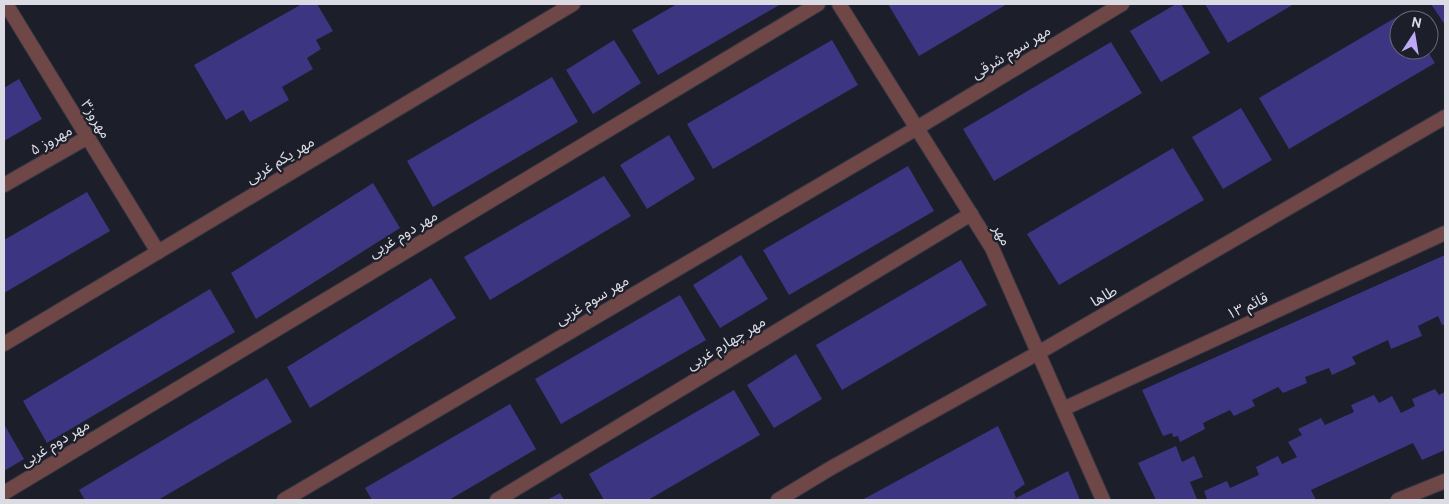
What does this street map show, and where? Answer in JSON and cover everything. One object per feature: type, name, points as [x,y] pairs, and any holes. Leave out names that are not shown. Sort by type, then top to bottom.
[{"type":"street","name":"مهروز۳","points":[[6,4],[158,252]]},
{"type":"street","name":"مهر یکم غربی","points":[[4,344],[573,4]]},
{"type":"street","name":"مهر دوم غربی","points":[[4,493],[818,4]]},
{"type":"street","name":"مهر","points":[[839,4],[992,248],[1103,500]]},
{"type":"street","name":"مهر سوم شرقی","points":[[917,128],[1122,4]]},
{"type":"street","name":"طاها","points":[[778,500],[840,463],[1038,353],[1445,117]]},
{"type":"street","name":"مهر سوم غربی","points":[[284,500],[917,128]]},
{"type":"street","name":"مهروز ۵","points":[[4,185],[88,137]]},
{"type":"street","name":"مهر چهارم غربی","points":[[497,500],[971,214]]},
{"type":"street","name":"قائم ۱۳","points":[[1063,408],[1445,233]]},
{"type":"street","points":[[1398,500],[1445,481]]},
{"type":"building","points":[[302,4],[317,4],[333,31],[316,40],[321,49],[307,58],[313,69],[282,87],[289,100],[250,122],[243,110],[226,120],[194,65]]},
{"type":"building","points":[[677,4],[781,4],[658,75],[632,30]]},
{"type":"building","points":[[888,4],[1007,4],[919,56]]},
{"type":"building","points":[[1176,4],[1181,4],[1210,53],[1161,82],[1130,31]]},
{"type":"building","points":[[1205,4],[1294,4],[1228,43]]},
{"type":"building","points":[[1431,4],[1445,4],[1445,25],[1439,16],[1439,10],[1435,10]]},
{"type":"building","points":[[1389,21],[1389,60],[1433,60],[1435,63],[1289,149],[1259,98]]},
{"type":"building","points":[[614,40],[641,83],[593,114],[566,70]]},
{"type":"building","points":[[832,40],[858,85],[713,169],[687,124]]},
{"type":"building","points":[[1111,42],[1142,93],[994,181],[963,129]]},
{"type":"building","points":[[552,77],[578,122],[433,207],[407,161]]},
{"type":"building","points":[[19,79],[42,119],[4,141],[4,88]]},
{"type":"building","points":[[1241,108],[1272,160],[1223,189],[1192,137]]},
{"type":"building","points":[[669,135],[695,179],[647,209],[620,165]]},
{"type":"building","points":[[1173,148],[1204,200],[1059,285],[1027,234]]},
{"type":"building","points":[[908,166],[934,211],[789,295],[763,250]]},
{"type":"building","points":[[604,176],[631,216],[490,300],[464,257]]},
{"type":"building","points":[[373,183],[400,228],[256,319],[231,273]]},
{"type":"building","points":[[87,192],[110,231],[4,293],[4,240]]},
{"type":"building","points":[[741,255],[768,299],[720,328],[693,285]]},
{"type":"building","points":[[1445,255],[1445,324],[1442,325],[1438,316],[1418,326],[1422,336],[1391,349],[1388,340],[1352,357],[1356,364],[1332,375],[1329,368],[1305,377],[1307,383],[1283,393],[1278,387],[1252,400],[1255,406],[1234,416],[1230,410],[1203,423],[1205,429],[1180,442],[1178,436],[1173,437],[1172,433],[1163,436],[1142,390]]},
{"type":"building","points":[[961,260],[987,305],[842,390],[816,345]]},
{"type":"building","points":[[431,278],[456,318],[310,408],[287,367]]},
{"type":"building","points":[[210,289],[235,332],[47,443],[23,401]]},
{"type":"building","points":[[680,295],[706,340],[561,424],[535,379]]},
{"type":"building","points":[[796,354],[822,399],[774,428],[747,385]]},
{"type":"building","points":[[267,378],[292,422],[158,500],[85,500],[79,490]]},
{"type":"building","points":[[1435,389],[1439,395],[1445,392],[1445,450],[1422,460],[1413,443],[1311,490],[1316,500],[1204,500],[1207,499],[1204,491],[1227,481],[1230,488],[1259,475],[1256,467],[1278,456],[1282,464],[1297,457],[1288,442],[1302,435],[1298,429],[1321,418],[1325,425],[1354,412],[1351,405],[1374,395],[1379,403],[1392,396],[1401,413],[1415,406],[1412,399]]},
{"type":"building","points":[[734,390],[760,435],[648,500],[604,500],[589,474]]},
{"type":"building","points":[[510,404],[536,449],[449,500],[372,500],[365,488]]},
{"type":"building","points":[[4,424],[24,459],[4,471]]},
{"type":"building","points":[[998,426],[1025,484],[1014,492],[1016,498],[1012,500],[862,500]]},
{"type":"building","points":[[1176,446],[1182,462],[1194,456],[1203,477],[1190,482],[1197,499],[1156,500],[1138,463]]},
{"type":"building","points":[[1068,471],[1080,500],[1017,500],[1016,498]]},
{"type":"building","points":[[560,493],[564,500],[547,500]]}]
